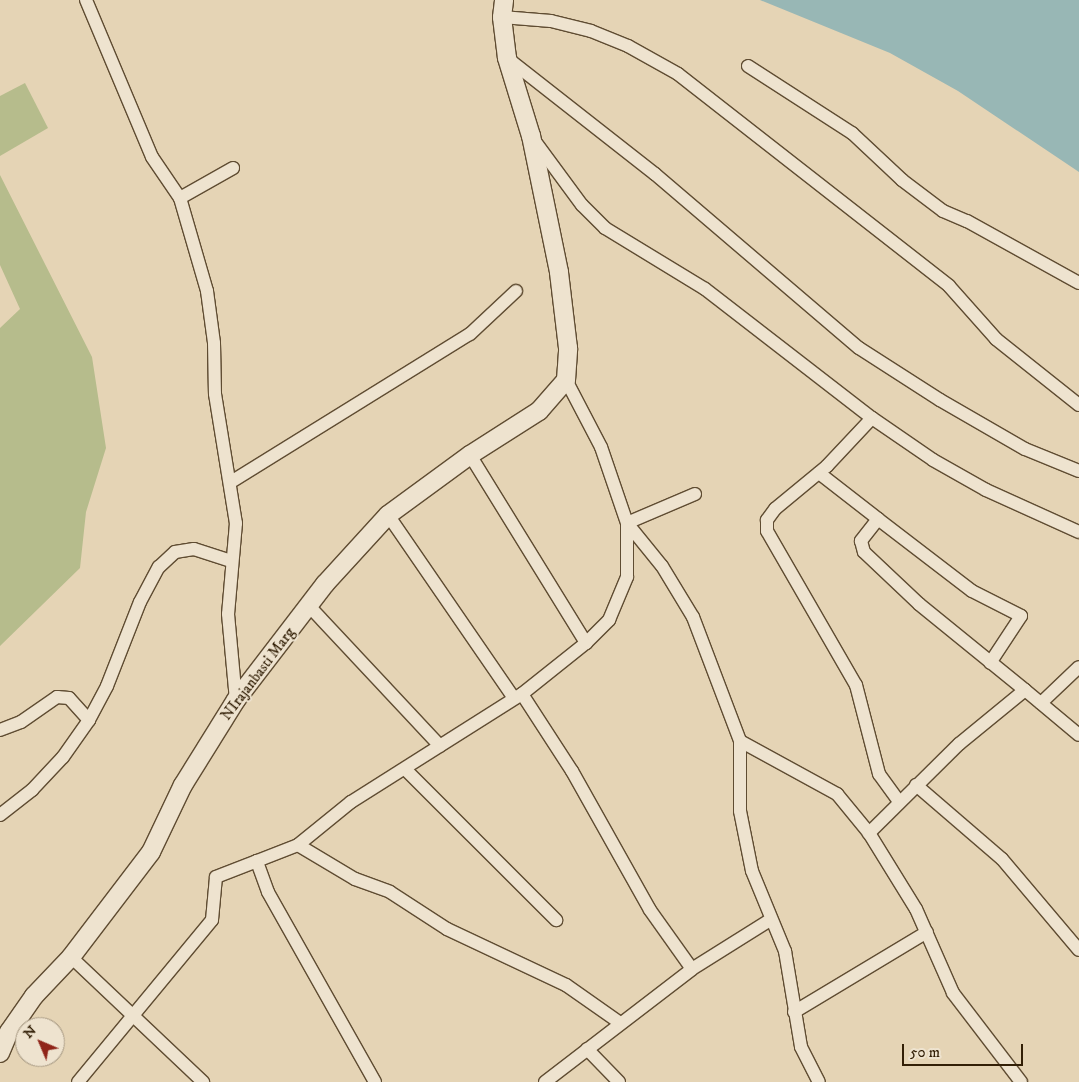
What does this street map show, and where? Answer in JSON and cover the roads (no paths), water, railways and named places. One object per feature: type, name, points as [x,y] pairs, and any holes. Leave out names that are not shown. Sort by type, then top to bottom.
[{"type":"street","points":[[86,0],[152,157],[180,198],[208,291],[215,394],[224,461],[231,482],[236,523],[230,561],[228,614],[236,700]]},
{"type":"street","points":[[78,1082],[212,920],[216,877],[298,845],[351,802],[518,696],[586,644],[609,620],[627,577],[627,524],[601,447],[566,380],[568,348],[559,272],[530,136],[507,58],[503,8],[591,31],[628,46],[678,74],[949,286],[996,339],[1079,405]]},
{"type":"street","points":[[507,58],[655,174],[859,348],[1025,449],[1079,471]]},
{"type":"street","points":[[748,66],[852,133],[902,180],[942,211],[967,221],[1079,283]]},
{"type":"street","points":[[530,136],[582,204],[605,228],[705,288],[872,418],[933,460],[986,490],[1079,532]]},
{"type":"street","points":[[180,198],[233,168]]},
{"type":"street","points":[[231,482],[470,334],[516,290]]},
{"type":"street","name":"NIrajanbasti Marg","points":[[0,1053],[9,1032],[34,996],[71,957],[151,852],[183,785],[236,700],[342,565],[388,515],[470,455],[539,412],[566,380]]},
{"type":"street","points":[[872,418],[819,473],[775,509],[767,520],[767,531],[856,685],[879,774],[899,802]]},
{"type":"street","points":[[470,455],[586,644]]},
{"type":"street","points":[[819,473],[972,591],[1021,616],[990,663]]},
{"type":"street","points":[[627,524],[695,494]]},
{"type":"street","points":[[388,515],[572,771],[650,910],[692,969]]},
{"type":"street","points":[[878,519],[861,541],[864,552],[919,604],[1079,735]]},
{"type":"street","points":[[627,524],[662,566],[693,617],[740,741],[740,811],[752,870],[770,920],[785,952],[794,991],[794,1012],[801,1047],[820,1082]]},
{"type":"street","points":[[0,815],[32,790],[63,757],[89,720],[107,686],[140,602],[159,567],[175,552],[194,549],[230,561]]},
{"type":"street","points":[[310,607],[440,746]]},
{"type":"street","points":[[1041,703],[1079,667]]},
{"type":"street","points":[[869,834],[959,744],[1025,690]]},
{"type":"street","points":[[0,730],[21,722],[58,697],[69,698],[89,720]]},
{"type":"street","points":[[740,741],[837,794],[869,834],[927,932],[953,993],[1021,1082]]},
{"type":"street","points":[[405,769],[556,920]]},
{"type":"street","points":[[916,785],[1002,859],[1079,950]]},
{"type":"street","points":[[298,845],[355,879],[390,892],[448,929],[566,985],[620,1023]]},
{"type":"street","points":[[257,861],[268,892],[375,1082]]},
{"type":"street","points":[[545,1082],[692,969],[770,920]]},
{"type":"street","points":[[794,1012],[927,932]]},
{"type":"street","points":[[71,957],[132,1017],[203,1082]]},
{"type":"street","points":[[587,1049],[619,1082]]},
{"type":"water","points":[[760,0],[1079,0],[1079,172],[958,91],[890,53]]}]
